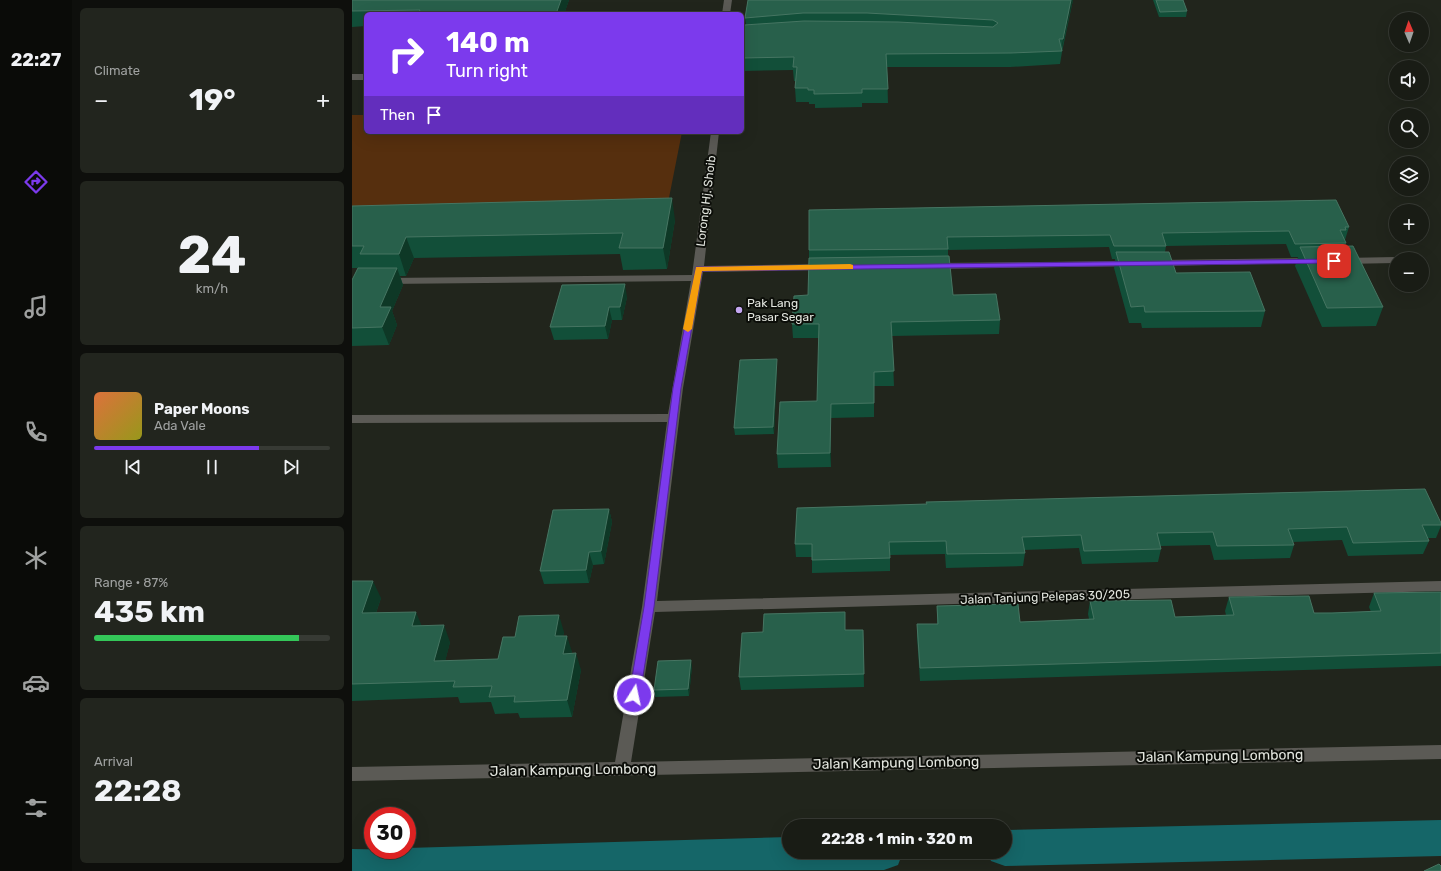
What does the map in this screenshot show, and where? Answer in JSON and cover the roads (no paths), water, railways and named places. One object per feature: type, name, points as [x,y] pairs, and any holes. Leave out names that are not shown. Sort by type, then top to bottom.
[{"type":"street","points":[[726,12],[728,0]]},
{"type":"street","points":[[352,77],[364,77]]},
{"type":"street","name":"Lorong Hj. Shoib","points":[[622,768],[649,607],[677,388],[698,273],[714,134]]},
{"type":"street","points":[[928,266],[1389,260]]},
{"type":"street","points":[[376,281],[698,273],[833,267]]},
{"type":"street","points":[[352,420],[674,418]]},
{"type":"street","name":"Jalan Tanjung Pelepas 30/205","points":[[649,607],[1441,586]]},
{"type":"street","name":"Jalan Kampung Lombong","points":[[352,774],[1441,752]]},
{"type":"waterway","points":[[1012,848],[1441,838]]},
{"type":"waterway","points":[[352,868],[782,855]]},
{"type":"place","name":"Pak Lang Pasar Segar","points":[[739,310]]}]
